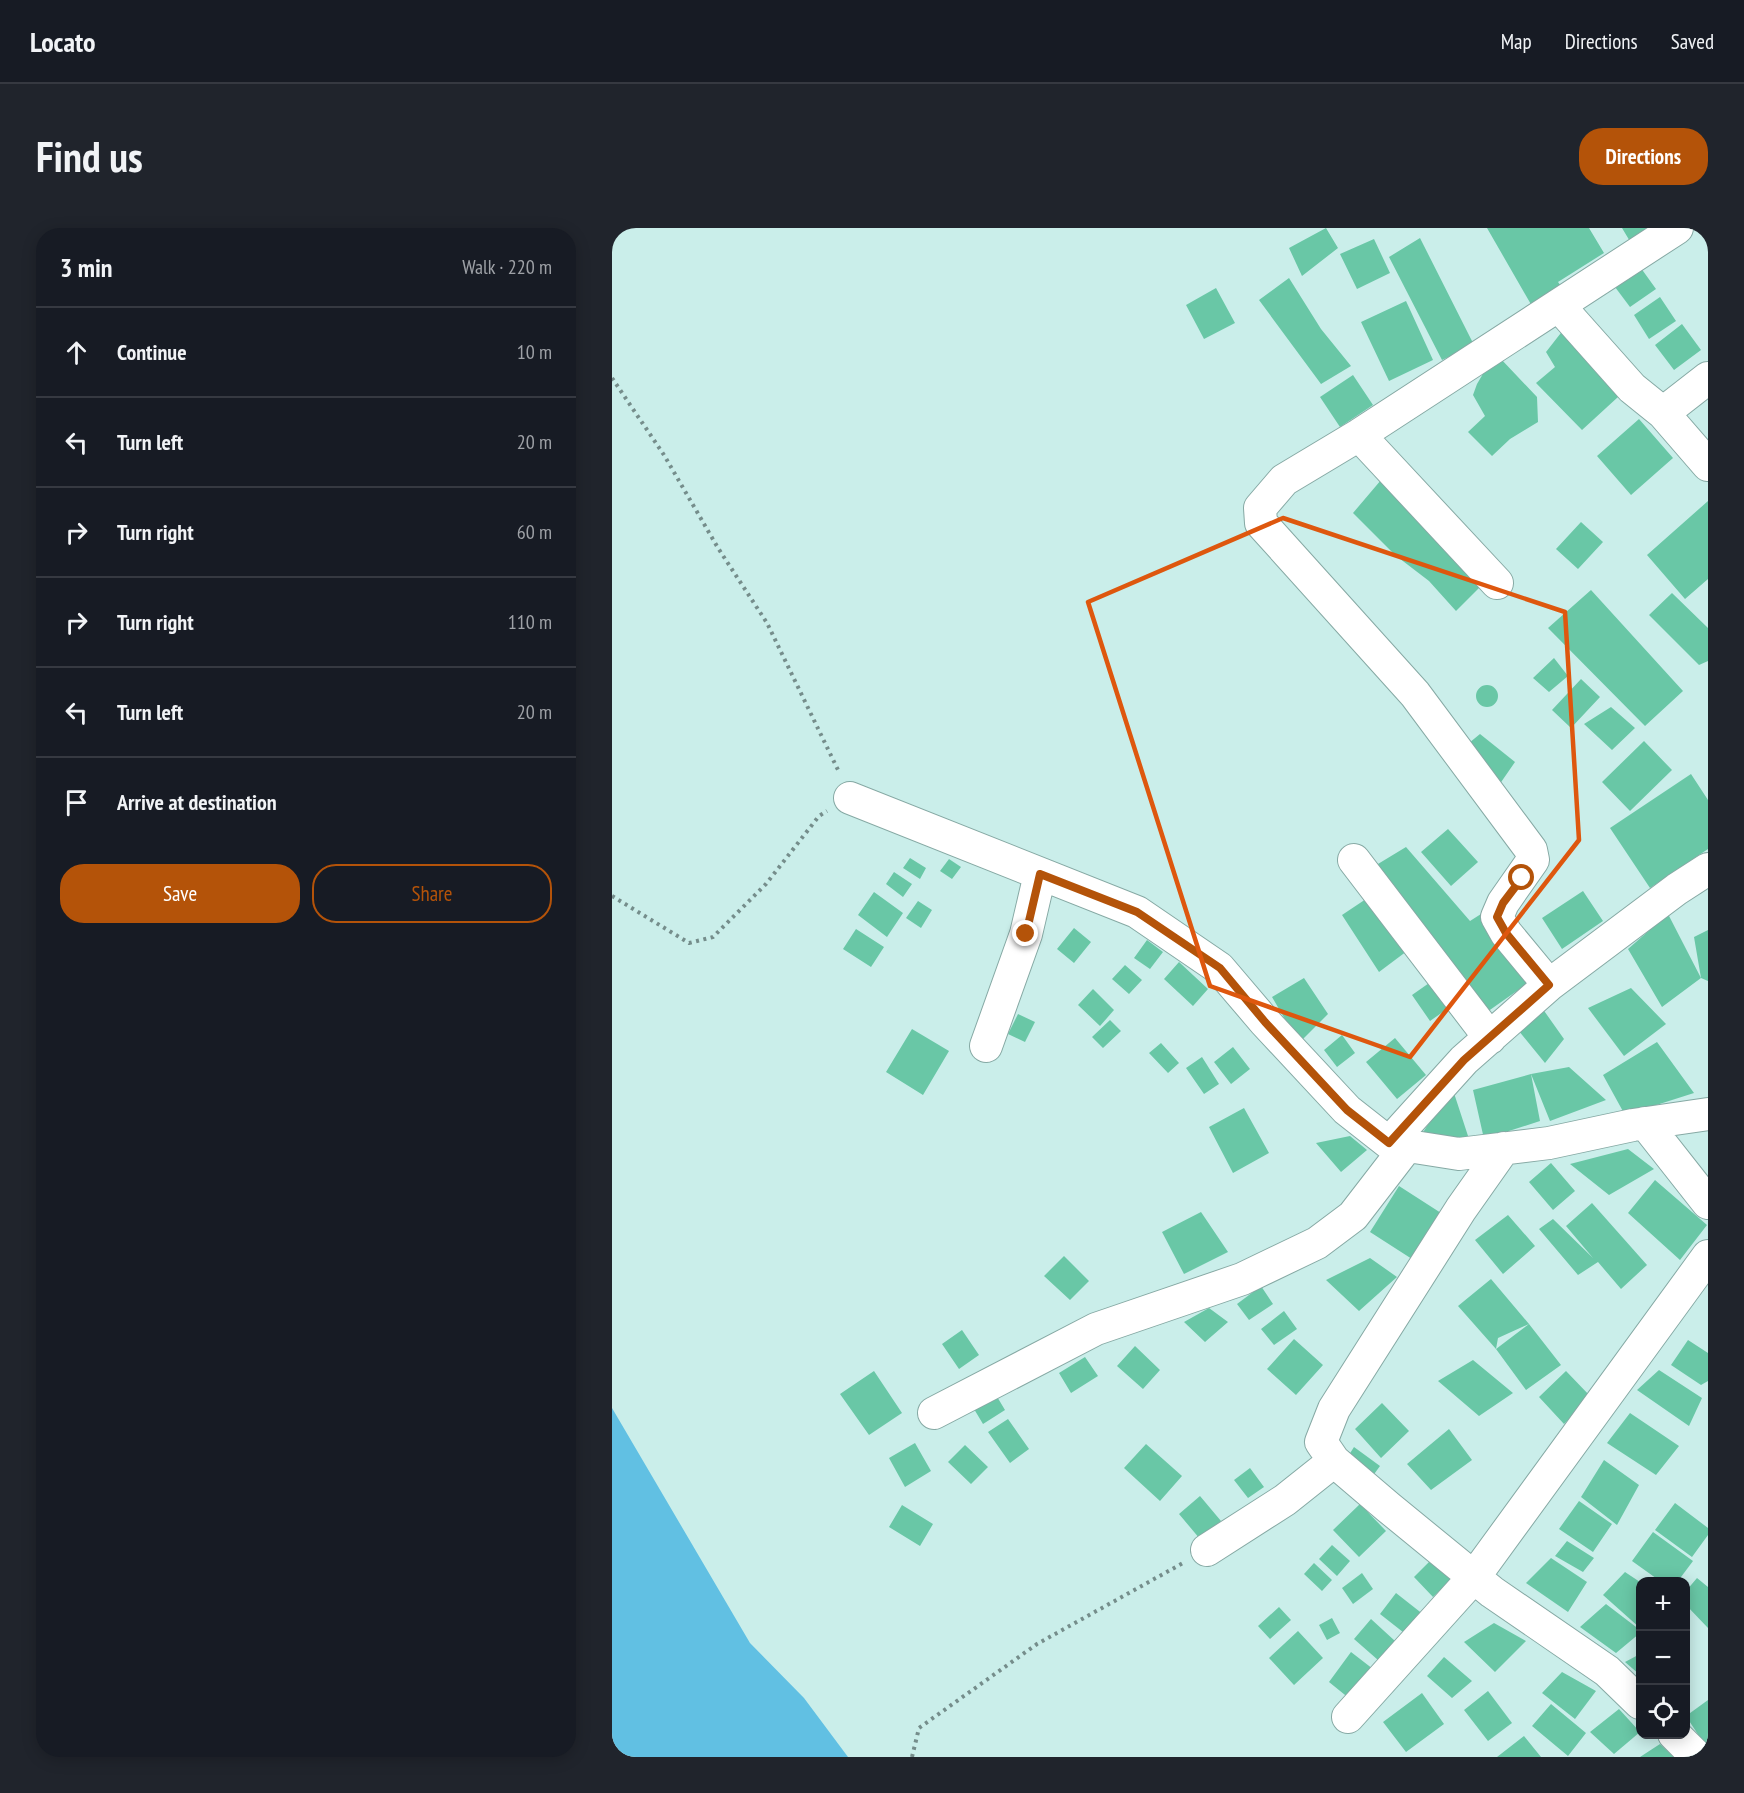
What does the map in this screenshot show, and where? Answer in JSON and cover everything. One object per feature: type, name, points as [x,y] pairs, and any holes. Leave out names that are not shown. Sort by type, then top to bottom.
[{"type":"street","points":[[1549,985],[1506,933],[1497,917],[1503,903],[1533,860],[1531,850],[1415,694],[1261,522],[1260,508],[1284,480],[1359,435],[1677,228]]},
{"type":"street","points":[[1559,306],[1632,388],[1663,414],[1708,465]]},
{"type":"street","points":[[1663,414],[1708,378]]},
{"type":"street","points":[[1359,435],[1497,583]]},
{"type":"street","points":[[850,798],[1137,912],[1220,968],[1265,1022],[1347,1110],[1398,1144],[1459,1154],[1549,1143],[1708,1114]]},
{"type":"street","points":[[1354,860],[1490,1038]]},
{"type":"street","points":[[934,1413],[1096,1329],[1242,1279],[1317,1243],[1353,1216],[1398,1144],[1464,1060],[1549,985],[1677,889],[1708,869]]},
{"type":"street","points":[[986,1046],[1026,934],[1040,874]]},
{"type":"street","points":[[1645,1124],[1708,1203]]},
{"type":"street","points":[[1504,1148],[1461,1209],[1334,1409],[1321,1442],[1334,1461],[1474,1577],[1607,1671],[1636,1698]]},
{"type":"street","points":[[1348,1718],[1474,1577],[1708,1256]]},
{"type":"street","points":[[1207,1550],[1285,1500],[1334,1461]]},
{"type":"street","points":[[1679,1739],[1697,1757]]},
{"type":"path","points":[[612,378],[664,455],[718,548],[767,623],[850,798],[819,816],[766,884],[713,937],[689,943],[612,896]]},
{"type":"path","points":[[912,1757],[919,1728],[1037,1644],[1207,1550]]},
{"type":"highlighted area","points":[[1283,518],[1565,612],[1579,840],[1410,1057],[1210,986],[1088,602]]},
{"type":"water","points":[[612,1408],[750,1643],[804,1698],[848,1757],[612,1757]]},
{"type":"building","points":[[1326,228],[1338,248],[1302,276],[1289,248]]},
{"type":"building","points":[[1487,228],[1589,228],[1604,253],[1558,282],[1567,294],[1536,313]]},
{"type":"building","points":[[1622,228],[1657,228],[1631,243]]},
{"type":"building","points":[[1420,238],[1474,345],[1442,360],[1389,257]]},
{"type":"building","points":[[1374,239],[1390,273],[1357,289],[1340,254]]},
{"type":"building","points":[[1638,264],[1656,289],[1630,307],[1612,283]]},
{"type":"building","points":[[1289,278],[1321,329],[1351,366],[1321,384],[1259,300]]},
{"type":"building","points":[[1216,288],[1235,323],[1204,339],[1186,305]]},
{"type":"building","points":[[1660,297],[1676,321],[1649,339],[1634,315]]},
{"type":"building","points":[[1406,301],[1433,360],[1389,381],[1361,322]]},
{"type":"building","points":[[1682,324],[1701,350],[1674,370],[1655,345]]},
{"type":"building","points":[[1564,329],[1618,397],[1582,430],[1536,383],[1555,367],[1546,352]]},
{"type":"building","points":[[1500,358],[1537,397],[1538,422],[1510,439],[1492,456],[1468,432],[1485,416],[1473,395],[1477,384],[1487,367]]},
{"type":"building","points":[[1353,375],[1373,405],[1340,427],[1320,397]]},
{"type":"building","points":[[1639,419],[1673,458],[1631,495],[1597,456]]},
{"type":"building","points":[[1387,473],[1454,553],[1479,588],[1456,611],[1429,581],[1395,555],[1353,513]]},
{"type":"building","points":[[1708,501],[1708,579],[1685,599],[1647,555]]},
{"type":"building","points":[[1581,522],[1603,542],[1578,569],[1556,549]]},
{"type":"building","points":[[1591,590],[1683,691],[1645,726],[1548,628]]},
{"type":"building","points":[[1672,593],[1708,628],[1708,661],[1699,665],[1649,615]]},
{"type":"building","points":[[1554,658],[1568,676],[1549,692],[1533,678]]},
{"type":"building","points":[[1581,679],[1600,697],[1571,728],[1552,710]]},
{"type":"building","points":[[1487,685],[1495,688],[1498,696],[1495,704],[1487,707],[1479,704],[1476,696],[1479,688]]},
{"type":"building","points":[[1611,707],[1635,728],[1612,750],[1584,724]]},
{"type":"building","points":[[1480,734],[1515,762],[1497,788],[1458,752]]},
{"type":"building","points":[[1644,741],[1672,770],[1630,811],[1602,782]]},
{"type":"building","points":[[1691,774],[1708,800],[1708,849],[1650,888],[1610,828]]},
{"type":"building","points":[[1448,829],[1478,862],[1451,886],[1421,852]]},
{"type":"building","points":[[1406,847],[1470,921],[1481,914],[1534,979],[1487,1012],[1373,867]]},
{"type":"building","points":[[910,858],[926,868],[920,879],[903,868]]},
{"type":"building","points":[[949,859],[961,867],[952,879],[940,871]]},
{"type":"building","points":[[894,872],[912,884],[903,897],[886,884]]},
{"type":"building","points":[[1583,891],[1603,921],[1562,949],[1542,918]]},
{"type":"building","points":[[874,892],[903,913],[887,937],[858,915]]},
{"type":"building","points":[[1372,895],[1407,951],[1379,972],[1342,915]]},
{"type":"building","points":[[918,901],[932,910],[921,928],[906,918]]},
{"type":"building","points":[[1668,914],[1701,978],[1662,1007],[1628,949]]},
{"type":"building","points":[[1074,928],[1091,942],[1074,963],[1057,949]]},
{"type":"building","points":[[856,929],[884,947],[871,967],[843,949]]},
{"type":"building","points":[[1708,930],[1708,981],[1701,978],[1694,937]]},
{"type":"building","points":[[1147,940],[1163,952],[1150,969],[1134,958]]},
{"type":"building","points":[[1179,962],[1208,989],[1193,1006],[1164,979]]},
{"type":"building","points":[[1125,965],[1142,980],[1129,994],[1112,979]]},
{"type":"building","points":[[1304,978],[1328,1014],[1299,1043],[1272,997]]},
{"type":"building","points":[[1432,981],[1450,1007],[1430,1021],[1412,995]]},
{"type":"building","points":[[1631,988],[1666,1024],[1624,1056],[1588,1008]]},
{"type":"building","points":[[1093,989],[1114,1010],[1100,1026],[1078,1005]]},
{"type":"building","points":[[1535,998],[1564,1039],[1545,1063],[1514,1025]]},
{"type":"building","points":[[1018,1014],[1035,1022],[1025,1042],[1008,1034]]},
{"type":"building","points":[[1110,1020],[1121,1031],[1103,1048],[1092,1037]]},
{"type":"building","points":[[912,1029],[949,1051],[923,1095],[886,1072]]},
{"type":"building","points":[[1342,1035],[1355,1053],[1337,1067],[1324,1050]]},
{"type":"building","points":[[1395,1038],[1426,1075],[1397,1099],[1366,1062]]},
{"type":"building","points":[[1657,1042],[1694,1093],[1625,1115],[1603,1075]]},
{"type":"building","points":[[1161,1043],[1179,1063],[1168,1073],[1149,1053]]},
{"type":"building","points":[[1233,1047],[1250,1069],[1231,1084],[1214,1062]]},
{"type":"building","points":[[1202,1057],[1219,1084],[1204,1094],[1186,1068]]},
{"type":"building","points":[[1569,1067],[1606,1100],[1550,1121],[1531,1074]]},
{"type":"building","points":[[1531,1074],[1540,1121],[1484,1139],[1473,1090]]},
{"type":"building","points":[[1452,1087],[1469,1139],[1420,1137]]},
{"type":"building","points":[[1244,1108],[1269,1153],[1233,1173],[1209,1127]]},
{"type":"building","points":[[1350,1136],[1367,1150],[1341,1172],[1316,1143]]},
{"type":"building","points":[[1628,1149],[1654,1169],[1609,1195],[1570,1164]]},
{"type":"building","points":[[1551,1163],[1575,1191],[1553,1210],[1529,1182]]},
{"type":"building","points":[[1655,1180],[1707,1225],[1680,1260],[1628,1213]]},
{"type":"building","points":[[1399,1186],[1441,1213],[1412,1259],[1370,1232]]},
{"type":"building","points":[[1592,1203],[1647,1265],[1621,1289],[1598,1262],[1578,1275],[1539,1229],[1553,1219],[1593,1258],[1566,1226]]},
{"type":"building","points":[[1201,1212],[1228,1252],[1184,1274],[1162,1232]]},
{"type":"building","points":[[1508,1215],[1535,1246],[1503,1274],[1475,1240]]},
{"type":"building","points":[[1064,1256],[1089,1281],[1070,1300],[1044,1276]]},
{"type":"building","points":[[1370,1258],[1397,1277],[1359,1311],[1326,1280]]},
{"type":"building","points":[[1491,1279],[1529,1324],[1498,1338],[1496,1349],[1458,1306]]},
{"type":"building","points":[[1261,1286],[1273,1304],[1249,1320],[1237,1304]]},
{"type":"building","points":[[1209,1308],[1228,1322],[1205,1342],[1184,1322]]},
{"type":"building","points":[[1284,1311],[1297,1329],[1274,1345],[1261,1329]]},
{"type":"building","points":[[1529,1324],[1561,1365],[1526,1390],[1496,1349]]},
{"type":"building","points":[[962,1330],[979,1355],[959,1369],[942,1344]]},
{"type":"building","points":[[1294,1339],[1323,1365],[1296,1395],[1267,1369]]},
{"type":"building","points":[[1688,1340],[1708,1353],[1708,1381],[1701,1385],[1671,1365]]},
{"type":"building","points":[[1135,1346],[1160,1370],[1143,1389],[1117,1366]]},
{"type":"building","points":[[1085,1357],[1098,1376],[1071,1393],[1059,1373]]},
{"type":"building","points":[[1473,1360],[1513,1393],[1479,1416],[1438,1381]]},
{"type":"building","points":[[1659,1370],[1702,1398],[1689,1426],[1637,1390]]},
{"type":"building","points":[[874,1371],[902,1413],[869,1435],[840,1394]]},
{"type":"building","points":[[1566,1371],[1591,1397],[1564,1424],[1539,1397]]},
{"type":"building","points":[[993,1390],[1005,1410],[983,1424],[971,1404]]},
{"type":"building","points":[[1382,1403],[1409,1431],[1381,1458],[1355,1429]]},
{"type":"building","points":[[1630,1413],[1679,1446],[1656,1475],[1607,1443]]},
{"type":"building","points":[[1008,1419],[1029,1449],[1010,1463],[988,1432]]},
{"type":"building","points":[[1449,1429],[1472,1460],[1431,1490],[1407,1464]]},
{"type":"building","points":[[915,1443],[931,1471],[905,1487],[889,1458]]},
{"type":"building","points":[[1146,1444],[1182,1476],[1160,1501],[1124,1468]]},
{"type":"building","points":[[965,1445],[988,1467],[971,1484],[948,1462]]},
{"type":"building","points":[[1354,1447],[1380,1466],[1372,1477],[1347,1458]]},
{"type":"building","points":[[1604,1460],[1639,1485],[1617,1525],[1581,1497]]},
{"type":"building","points":[[1250,1468],[1264,1487],[1248,1498],[1234,1480]]},
{"type":"building","points":[[1200,1496],[1221,1521],[1200,1539],[1179,1514]]},
{"type":"building","points":[[1579,1501],[1612,1524],[1593,1552],[1559,1529]]},
{"type":"building","points":[[1675,1503],[1708,1528],[1708,1535],[1692,1557],[1655,1530]]},
{"type":"building","points":[[1360,1504],[1386,1531],[1359,1557],[1333,1530]]},
{"type":"building","points":[[902,1505],[933,1524],[920,1546],[889,1527]]},
{"type":"building","points":[[1653,1532],[1693,1561],[1681,1577],[1654,1577],[1632,1561]]},
{"type":"building","points":[[1567,1541],[1594,1558],[1583,1572],[1555,1556]]},
{"type":"building","points":[[1332,1545],[1350,1561],[1337,1576],[1319,1559]]},
{"type":"building","points":[[1551,1558],[1587,1582],[1568,1612],[1526,1583]]},
{"type":"building","points":[[1431,1560],[1451,1580],[1433,1597],[1414,1577]]},
{"type":"building","points":[[1314,1563],[1332,1580],[1322,1591],[1304,1574]]},
{"type":"building","points":[[1625,1572],[1636,1579],[1636,1624],[1603,1595]]},
{"type":"building","points":[[1362,1573],[1373,1589],[1353,1604],[1342,1588]]},
{"type":"building","points":[[1697,1578],[1708,1587],[1708,1628],[1690,1609],[1690,1586]]},
{"type":"building","points":[[1396,1593],[1424,1615],[1408,1636],[1380,1614]]},
{"type":"building","points":[[1606,1604],[1636,1627],[1636,1636],[1616,1653],[1580,1627]]},
{"type":"building","points":[[1279,1607],[1291,1620],[1270,1639],[1258,1626]]},
{"type":"building","points":[[1332,1618],[1340,1633],[1327,1640],[1319,1625]]},
{"type":"building","points":[[1371,1619],[1395,1641],[1378,1660],[1354,1639]]},
{"type":"building","points":[[1494,1623],[1526,1641],[1495,1672],[1464,1642]]},
{"type":"building","points":[[1298,1631],[1323,1658],[1294,1685],[1269,1658]]},
{"type":"building","points":[[1351,1652],[1373,1669],[1350,1699],[1329,1682]]},
{"type":"building","points":[[1636,1656],[1636,1672],[1625,1662]]},
{"type":"building","points":[[1444,1657],[1472,1681],[1452,1698],[1427,1676]]},
{"type":"building","points":[[1562,1672],[1596,1691],[1575,1719],[1542,1693]]},
{"type":"building","points":[[1488,1691],[1512,1723],[1488,1741],[1464,1710]]},
{"type":"building","points":[[1422,1693],[1444,1724],[1406,1752],[1383,1722]]},
{"type":"building","points":[[1708,1700],[1708,1750],[1690,1722],[1690,1713]]},
{"type":"building","points":[[1551,1704],[1586,1733],[1568,1756],[1532,1726]]},
{"type":"building","points":[[1619,1709],[1636,1728],[1636,1735],[1614,1754],[1590,1732]]},
{"type":"building","points":[[1524,1736],[1541,1757],[1497,1757]]},
{"type":"building","points":[[1660,1744],[1674,1757],[1640,1757]]},
{"type":"route","points":[[1026,934],[1040,874],[1137,912],[1220,968],[1265,1022],[1347,1110],[1389,1143],[1464,1060],[1549,985],[1506,933],[1497,917],[1503,903],[1522,878]]}]
